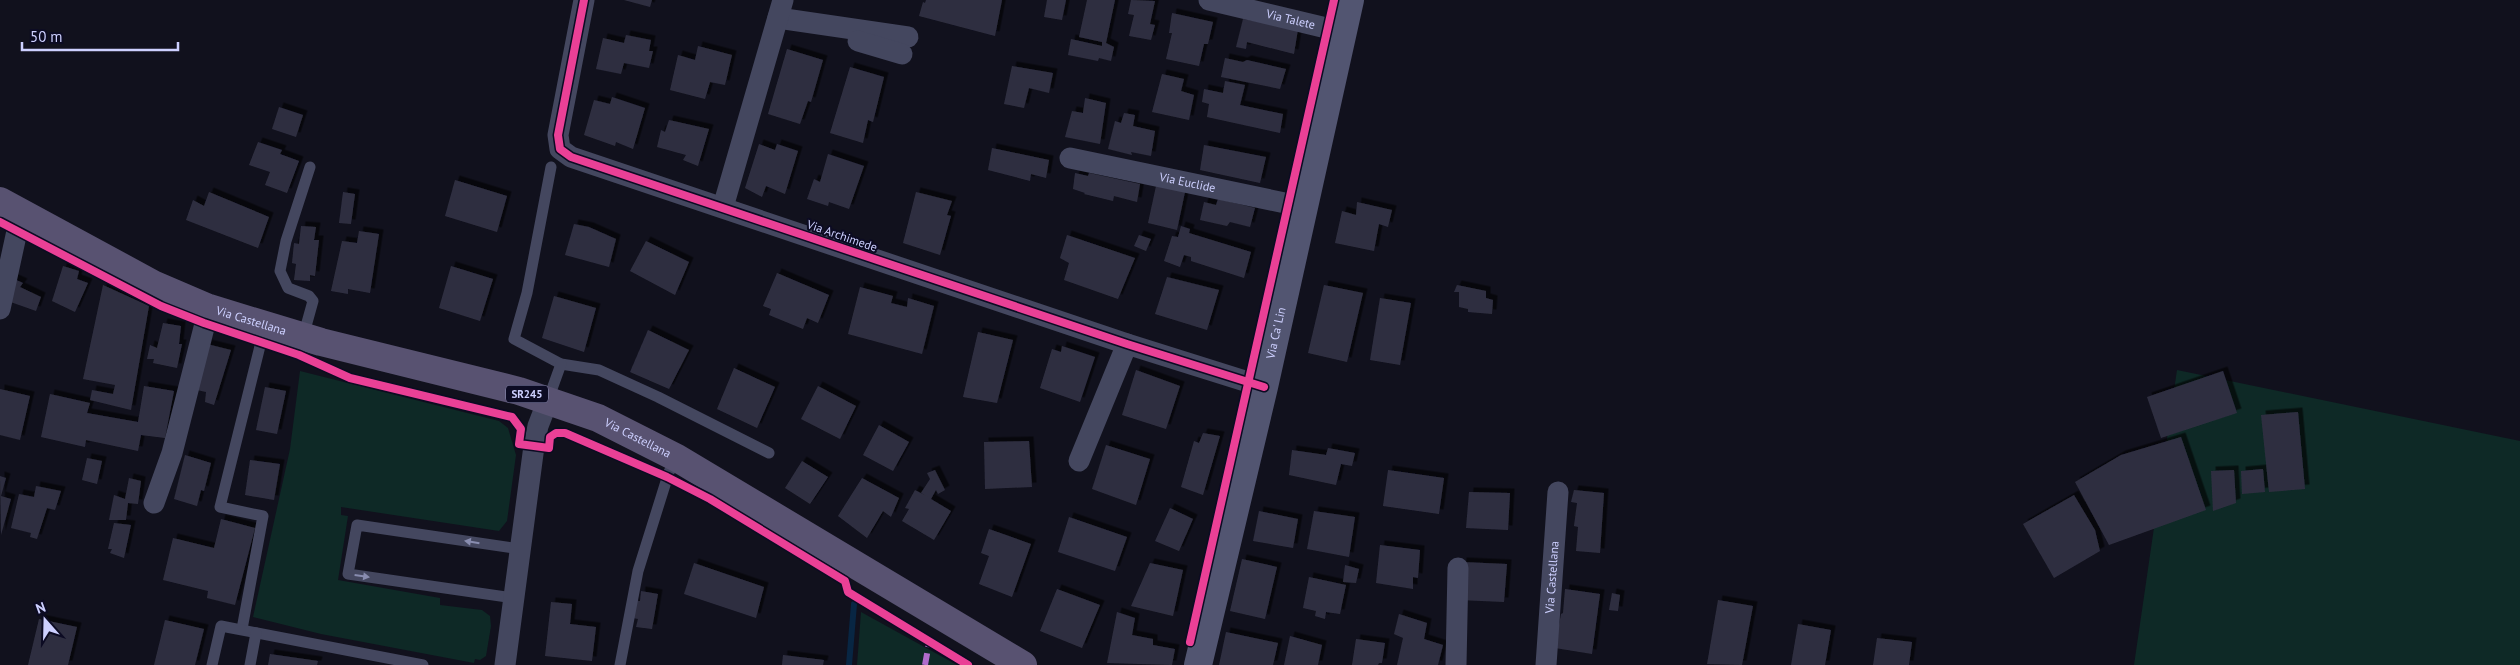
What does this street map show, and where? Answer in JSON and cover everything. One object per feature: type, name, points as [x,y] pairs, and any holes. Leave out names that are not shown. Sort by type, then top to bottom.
[{"type":"main road","name":"Via Castellana","points":[[0,201],[153,284],[209,308],[303,337],[548,400],[598,418],[677,458],[1023,665]]},
{"type":"street","name":"Via Archimede","points":[[584,0],[558,135],[560,149],[570,157],[1127,344],[1264,387]]},
{"type":"street","name":"Via Talete","points":[[1209,0],[1342,32]]},
{"type":"street","name":"Via Ca' Lin","points":[[1197,651],[1264,387],[1350,0]]},
{"type":"street","points":[[723,207],[781,9],[905,45]]},
{"type":"street","name":"Via Euclide","points":[[1070,158],[1304,207]]},
{"type":"street","points":[[0,309],[17,231],[24,215]]},
{"type":"street","name":"Via Castellana","points":[[154,503],[172,454],[209,308]]},
{"type":"street","points":[[1079,461],[1127,344]]},
{"type":"street","points":[[505,665],[538,426],[548,400]]},
{"type":"street","name":"Via Castellana","points":[[1546,665],[1558,492]]},
{"type":"street","points":[[1456,665],[1458,568]]},
{"type":"lane","points":[[303,337],[313,301],[309,296],[288,288],[280,271],[286,241],[310,167]]},
{"type":"lane","points":[[551,167],[527,293],[514,338],[561,364],[599,370],[658,397],[769,453]]},
{"type":"lane","points":[[242,628],[263,516],[220,507],[265,326]]},
{"type":"lane","points":[[548,400],[561,364]]},
{"type":"lane","points":[[620,665],[638,571],[669,472],[677,458]]},
{"type":"lane","points":[[514,598],[348,574],[356,526],[520,549]]},
{"type":"lane","points":[[212,665],[220,626],[242,628],[424,665]]},
{"type":"lane","points":[[250,665],[256,632]]},
{"type":"green space","points":[[2177,370],[2520,441],[2520,665],[2134,665]]},
{"type":"green space","points":[[300,371],[499,421],[508,428],[516,455],[507,521],[499,531],[341,507],[341,515],[348,516],[338,580],[440,598],[440,605],[482,610],[490,616],[491,626],[486,656],[480,660],[475,659],[474,663],[321,634],[253,617],[290,449]]},
{"type":"green space","points":[[861,612],[957,665],[857,665]]},
{"type":"building","points":[[624,0],[652,0],[650,7]]},
{"type":"building","points":[[926,0],[1002,0],[995,36],[919,16],[923,2],[925,3]]},
{"type":"building","points":[[1047,0],[1066,0],[1062,20],[1044,17]]},
{"type":"building","points":[[1087,0],[1115,0],[1106,43],[1114,47],[1111,61],[1099,58],[1098,61],[1068,55],[1071,39],[1102,46],[1102,42],[1079,37]]},
{"type":"building","points":[[1131,0],[1155,1],[1150,24],[1155,25],[1151,40],[1129,36],[1134,15],[1128,14]]},
{"type":"building","points":[[1172,13],[1213,22],[1208,44],[1204,44],[1199,66],[1166,59],[1172,33],[1169,33]]},
{"type":"building","points":[[1243,19],[1298,29],[1294,54],[1247,42],[1246,49],[1236,47]]},
{"type":"building","points":[[626,35],[651,40],[649,51],[653,51],[649,68],[624,63],[621,74],[596,69],[603,38],[624,43]]},
{"type":"building","points":[[698,46],[732,55],[725,85],[710,82],[705,99],[670,90],[678,55],[695,60]]},
{"type":"building","points":[[787,49],[823,60],[811,102],[808,101],[800,124],[768,114]]},
{"type":"building","points":[[1225,58],[1243,62],[1247,60],[1286,69],[1280,89],[1221,77]]},
{"type":"building","points":[[1012,66],[1053,73],[1049,93],[1029,88],[1024,108],[1004,104]]},
{"type":"building","points":[[850,67],[884,77],[873,122],[868,120],[863,143],[830,133]]},
{"type":"building","points":[[1162,74],[1184,79],[1181,91],[1194,95],[1189,120],[1152,112]]},
{"type":"building","points":[[1225,81],[1245,85],[1240,105],[1283,114],[1280,133],[1207,117],[1209,104],[1202,102],[1204,89],[1223,93]]},
{"type":"building","points":[[612,97],[645,108],[633,149],[616,142],[615,146],[584,135],[594,100],[610,104]]},
{"type":"building","points":[[1085,98],[1106,103],[1100,144],[1065,137],[1072,111],[1083,113]]},
{"type":"building","points":[[279,107],[303,115],[296,137],[272,129]]},
{"type":"building","points":[[1124,113],[1135,115],[1133,126],[1155,131],[1151,156],[1131,152],[1132,155],[1108,149],[1115,121],[1121,123]]},
{"type":"building","points":[[669,120],[709,129],[698,166],[683,160],[686,155],[657,147],[661,130],[665,132]]},
{"type":"building","points":[[258,142],[282,150],[280,154],[299,161],[287,193],[265,185],[270,172],[249,165]]},
{"type":"building","points":[[759,144],[775,150],[777,144],[798,151],[785,194],[766,186],[762,197],[745,188]]},
{"type":"building","points":[[1204,145],[1266,157],[1260,183],[1200,170]]},
{"type":"building","points":[[992,148],[1049,160],[1046,178],[1031,174],[1030,181],[988,170]]},
{"type":"building","points":[[828,154],[864,166],[849,209],[829,202],[828,206],[807,199],[814,179],[820,182]]},
{"type":"building","points":[[1075,173],[1088,176],[1089,173],[1140,184],[1137,202],[1114,196],[1113,201],[1084,194],[1073,189]]},
{"type":"building","points":[[455,180],[507,196],[497,232],[445,216]]},
{"type":"building","points":[[1156,186],[1185,192],[1177,230],[1148,223]]},
{"type":"building","points":[[209,192],[269,217],[258,248],[186,220],[193,200],[204,206]]},
{"type":"building","points":[[343,192],[355,194],[351,224],[339,223]]},
{"type":"building","points":[[916,192],[952,201],[947,215],[951,216],[940,255],[903,243]]},
{"type":"building","points":[[1218,199],[1255,208],[1250,227],[1230,222],[1227,226],[1200,220],[1204,202],[1216,205]]},
{"type":"building","points":[[1357,202],[1392,210],[1388,227],[1379,224],[1374,251],[1335,243],[1342,211],[1356,215]]},
{"type":"building","points":[[574,224],[589,227],[616,239],[609,267],[565,255]]},
{"type":"building","points":[[301,226],[316,227],[314,240],[319,240],[315,276],[310,275],[310,281],[294,280],[296,264],[292,263],[294,243],[299,244]]},
{"type":"building","points":[[1181,226],[1190,229],[1189,233],[1251,252],[1244,278],[1191,261],[1191,257],[1184,255],[1180,267],[1164,261],[1172,236],[1178,237]]},
{"type":"building","points":[[359,231],[379,234],[370,293],[348,289],[348,294],[331,291],[342,241],[357,243]]},
{"type":"building","points":[[1067,235],[1135,258],[1118,299],[1064,280],[1069,263],[1060,258]]},
{"type":"building","points":[[1139,235],[1151,239],[1146,251],[1134,246]]},
{"type":"building","points":[[646,241],[689,262],[675,295],[630,271]]},
{"type":"building","points":[[63,266],[79,271],[77,279],[88,283],[75,312],[52,301]]},
{"type":"building","points":[[451,266],[493,279],[480,321],[439,308]]},
{"type":"building","points":[[777,273],[829,295],[818,323],[807,318],[803,329],[769,315],[771,309],[763,306]]},
{"type":"building","points":[[1167,277],[1219,290],[1207,330],[1155,314]]},
{"type":"building","points":[[12,278],[23,283],[20,287],[41,297],[36,311],[5,300]]},
{"type":"building","points":[[103,285],[149,306],[131,410],[90,400],[92,390],[113,394],[115,385],[83,379]]},
{"type":"building","points":[[1324,285],[1363,293],[1347,362],[1308,353]]},
{"type":"building","points":[[1457,285],[1486,291],[1486,298],[1493,300],[1492,314],[1468,312],[1468,309],[1459,307],[1459,292],[1454,292]]},
{"type":"building","points":[[860,287],[893,296],[891,303],[907,307],[908,298],[934,306],[922,354],[848,334]]},
{"type":"building","points":[[554,296],[596,308],[584,352],[542,338]]},
{"type":"building","points":[[1380,298],[1411,303],[1400,365],[1370,360]]},
{"type":"building","points":[[163,323],[181,326],[179,344],[182,344],[177,368],[153,363],[154,359],[147,359],[150,345],[157,348]]},
{"type":"building","points":[[648,330],[689,350],[669,389],[630,372]]},
{"type":"building","points":[[978,332],[1013,340],[997,403],[963,397]]},
{"type":"building","points":[[207,344],[231,350],[214,405],[205,402],[206,392],[197,390]]},
{"type":"building","points":[[1062,346],[1095,357],[1080,402],[1040,388],[1052,349],[1061,352]]},
{"type":"building","points":[[734,368],[775,387],[757,428],[717,409]]},
{"type":"building","points":[[1136,370],[1180,386],[1166,429],[1122,415]]},
{"type":"building","points":[[2223,371],[2237,413],[2161,438],[2147,397]]},
{"type":"building","points":[[144,386],[174,391],[165,438],[141,435],[138,451],[86,440],[85,447],[41,437],[50,394],[90,403],[87,413],[138,422]]},
{"type":"building","points":[[818,386],[856,406],[840,439],[801,419]]},
{"type":"building","points":[[265,387],[286,391],[277,434],[256,430]]},
{"type":"building","points":[[0,389],[30,396],[20,440],[0,435]]},
{"type":"building","points":[[2298,412],[2305,489],[2269,492],[2261,415]]},
{"type":"building","points":[[879,425],[909,442],[893,471],[863,455]]},
{"type":"building","points":[[1203,433],[1220,436],[1203,495],[1181,487],[1194,441],[1199,443]]},
{"type":"building","points":[[2181,437],[2206,510],[2109,545],[2075,482],[2121,455]]},
{"type":"building","points":[[1029,441],[1032,487],[985,489],[984,442]]},
{"type":"building","points":[[1106,445],[1150,459],[1136,505],[1092,489]]},
{"type":"building","points":[[1328,448],[1355,453],[1352,466],[1341,464],[1336,485],[1289,475],[1292,450],[1326,455]]},
{"type":"building","points":[[185,455],[211,463],[204,491],[201,490],[197,506],[174,499]]},
{"type":"building","points":[[87,458],[102,461],[97,484],[82,480]]},
{"type":"building","points":[[250,460],[280,464],[274,500],[245,495]]},
{"type":"building","points":[[802,461],[828,477],[810,504],[785,488]]},
{"type":"building","points":[[2263,469],[2265,492],[2242,494],[2241,471]]},
{"type":"building","points":[[935,470],[945,490],[938,494],[936,490],[931,499],[951,511],[934,540],[902,521],[909,509],[905,508],[915,490],[928,497],[921,493],[930,479],[927,473]]},
{"type":"building","points":[[1388,470],[1444,478],[1439,514],[1383,506]]},
{"type":"building","points":[[2234,470],[2236,503],[2213,511],[2211,471]]},
{"type":"building","points":[[0,476],[6,478],[1,496],[11,499],[1,535]]},
{"type":"building","points":[[129,478],[141,481],[138,504],[128,503],[126,520],[109,520],[114,495],[125,499]]},
{"type":"building","points":[[862,478],[899,498],[891,517],[883,511],[867,538],[838,516]]},
{"type":"building","points":[[36,486],[61,491],[55,510],[47,508],[37,539],[30,537],[31,533],[11,528],[19,494],[34,497]]},
{"type":"building","points":[[1574,490],[1604,493],[1600,553],[1576,551],[1578,527],[1574,526],[1577,503],[1571,502]]},
{"type":"building","points":[[1469,492],[1510,493],[1508,530],[1466,528]]},
{"type":"building","points":[[2074,495],[2095,530],[2100,551],[2054,578],[2023,524]]},
{"type":"building","points":[[1170,508],[1193,519],[1179,551],[1155,541]]},
{"type":"building","points":[[1259,511],[1298,519],[1293,548],[1253,541]]},
{"type":"building","points":[[1314,511],[1355,517],[1349,557],[1307,549]]},
{"type":"building","points":[[1069,517],[1127,537],[1115,571],[1058,552]]},
{"type":"building","points":[[221,519],[255,528],[235,605],[207,598],[208,591],[163,580],[173,538],[214,548]]},
{"type":"building","points":[[114,523],[131,525],[124,558],[110,553],[112,549],[108,549]]},
{"type":"building","points":[[989,529],[1031,544],[1012,597],[979,584],[989,556],[981,553]]},
{"type":"building","points":[[1380,545],[1420,550],[1418,578],[1413,577],[1413,589],[1376,583]]},
{"type":"building","points":[[1242,559],[1277,567],[1265,619],[1230,611]]},
{"type":"building","points":[[1462,562],[1507,564],[1504,602],[1459,600]]},
{"type":"building","points":[[694,563],[764,587],[756,618],[684,594]]},
{"type":"building","points":[[1150,563],[1183,570],[1173,616],[1131,606]]},
{"type":"building","points":[[1345,565],[1359,569],[1356,583],[1343,582]]},
{"type":"building","points":[[1309,577],[1346,585],[1340,614],[1326,612],[1325,619],[1315,616],[1316,611],[1303,608]]},
{"type":"building","points":[[1057,589],[1100,605],[1082,648],[1040,631]]},
{"type":"building","points":[[1565,589],[1600,594],[1592,654],[1555,648],[1561,614],[1563,613]]},
{"type":"building","points":[[641,591],[658,594],[652,629],[636,627],[638,619],[633,618],[636,601],[640,601]]},
{"type":"building","points":[[1612,593],[1620,595],[1618,611],[1609,610]]},
{"type":"building","points":[[1718,600],[1753,606],[1742,665],[1707,664]]},
{"type":"building","points":[[551,602],[572,604],[570,624],[596,627],[592,661],[545,656]]},
{"type":"building","points":[[1117,612],[1135,618],[1132,635],[1153,639],[1153,645],[1175,649],[1172,665],[1107,663]]},
{"type":"building","points":[[1399,614],[1427,623],[1424,639],[1443,645],[1438,665],[1397,665],[1403,638],[1394,634]]},
{"type":"building","points":[[39,619],[77,627],[68,665],[28,665]]},
{"type":"building","points":[[165,620],[204,629],[195,665],[154,665]]},
{"type":"building","points":[[1798,624],[1831,630],[1825,665],[1791,665]]},
{"type":"building","points":[[1226,632],[1278,643],[1273,665],[1219,665]]},
{"type":"building","points":[[1290,636],[1322,645],[1318,665],[1284,665]]},
{"type":"building","points":[[1877,638],[1912,642],[1909,665],[1873,665]]},
{"type":"building","points":[[1356,639],[1385,643],[1382,663],[1378,665],[1352,665]]},
{"type":"building","points":[[270,654],[318,661],[317,665],[268,665]]},
{"type":"building","points":[[783,655],[824,660],[823,665],[782,665]]},
{"type":"waterway","points":[[849,665],[854,604]]},
{"type":"marked path","points":[[925,665],[929,643]]},
{"type":"cycle path","points":[[584,0],[558,135],[560,149],[571,157],[1127,344],[1264,387]]},
{"type":"cycle path","points":[[1190,642],[1334,0]]},
{"type":"cycle path","points":[[0,222],[161,306],[204,323],[299,355],[350,378],[512,417],[521,429],[519,444],[549,448],[550,437],[556,433],[565,433],[667,477],[710,499],[845,581],[848,592],[968,665]]}]
